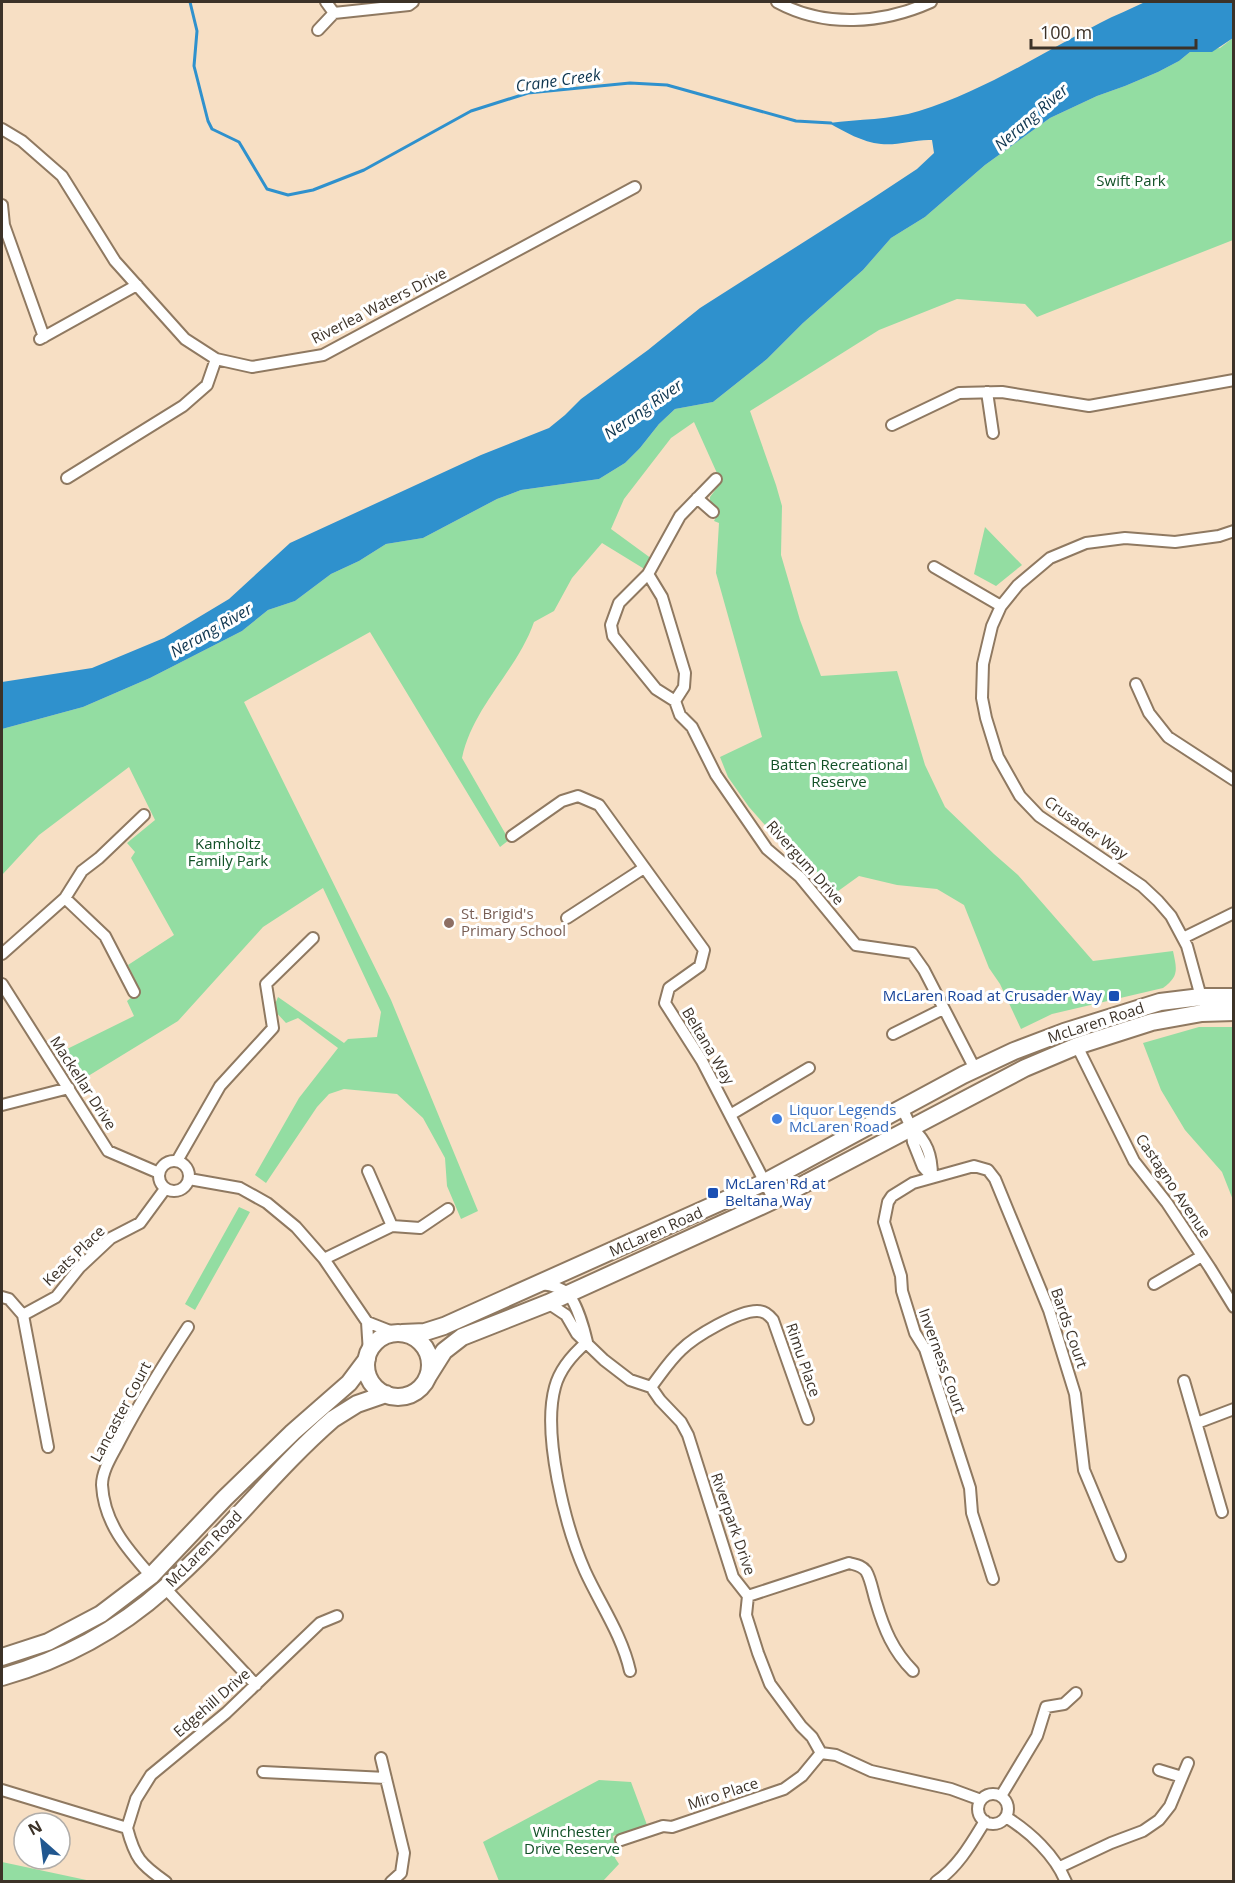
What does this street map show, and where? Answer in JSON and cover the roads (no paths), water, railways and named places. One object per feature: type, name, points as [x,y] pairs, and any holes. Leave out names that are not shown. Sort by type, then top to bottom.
[{"type":"main road","name":"McLaren Road","points":[[399,1333],[425,1332],[444,1326],[765,1182],[975,1069],[1014,1051],[1160,1002],[1201,997],[1233,997]]},
{"type":"main road","name":"McLaren Road","points":[[427,1378],[444,1351],[462,1337],[548,1303],[774,1200],[1009,1075],[1077,1046],[1166,1019],[1202,1013],[1233,1012]]},
{"type":"main road","points":[[399,1333],[411,1336],[426,1349],[430,1368],[427,1378],[416,1391],[409,1395],[393,1396],[377,1388],[370,1380],[367,1370],[368,1356],[380,1339],[399,1333]]},
{"type":"main road","name":"McLaren Road","points":[[2,1657],[48,1642],[101,1614],[151,1576],[292,1432],[349,1383],[368,1356]]},
{"type":"main road","name":"McLaren Road","points":[[2,1677],[66,1654],[132,1615],[165,1588],[327,1424],[343,1411],[386,1394]]},
{"type":"street","points":[[326,2],[334,13]]},
{"type":"street","points":[[318,30],[334,13],[409,5],[413,2]]},
{"type":"street","points":[[777,2],[829,20],[870,20],[913,10],[930,2]]},
{"type":"street","name":"Riverlea Waters Drive","points":[[2,129],[22,141],[62,176],[116,261],[185,339],[216,359],[252,367],[323,355],[635,187]]},
{"type":"street","points":[[2,205],[4,225],[42,338],[137,285]]},
{"type":"street","points":[[66,478],[183,406],[207,385],[216,359]]},
{"type":"street","points":[[892,425],[959,393],[1002,392],[1089,406],[1233,380]]},
{"type":"street","points":[[987,392],[993,433]]},
{"type":"street","name":"Rivergum Drive","points":[[716,479],[680,516],[648,574],[619,603],[611,625],[613,636],[656,689],[675,701],[680,715],[692,727],[716,776],[767,849],[800,877],[856,945],[912,953],[924,970],[975,1069]]},
{"type":"street","points":[[697,498],[713,512]]},
{"type":"street","name":"Crusader Way","points":[[1201,997],[1183,938],[1171,916],[1158,900],[1142,886],[1039,816],[1020,796],[998,757],[982,698],[984,656],[992,626],[1001,606],[1018,585],[1050,558],[1086,543],[1125,538],[1175,542],[1233,534]]},
{"type":"street","points":[[934,567],[1001,606]]},
{"type":"street","points":[[648,574],[662,597],[685,673],[684,687],[675,701]]},
{"type":"street","points":[[1136,684],[1149,713],[1168,737],[1233,780]]},
{"type":"street","name":"Beltana Way","points":[[512,836],[562,801],[578,796],[598,805],[704,950],[700,966],[669,988],[665,1003],[702,1061],[774,1200]]},
{"type":"street","points":[[2,954],[65,898],[82,871],[144,815]]},
{"type":"street","points":[[567,918],[644,868]]},
{"type":"street","points":[[65,898],[105,936],[134,992]]},
{"type":"street","points":[[1183,938],[1233,913]]},
{"type":"street","points":[[177,1161],[186,1167],[189,1179],[187,1184],[179,1190],[165,1189],[160,1182],[159,1173],[166,1164],[177,1161],[220,1086],[273,1028],[266,984],[313,938]]},
{"type":"street","name":"Mackellar Drive","points":[[2,984],[108,1150],[159,1173]]},
{"type":"street","points":[[893,1034],[943,1009]]},
{"type":"street","name":"Castagno Avenue","points":[[1077,1046],[1134,1161],[1167,1203],[1233,1307]]},
{"type":"street","points":[[730,1115],[809,1068]]},
{"type":"street","points":[[2,1105],[69,1088]]},
{"type":"street","points":[[902,1108],[911,1127],[922,1137],[932,1163],[932,1177]]},
{"type":"street","name":"Bards Court","points":[[932,1177],[974,1166],[988,1170],[995,1179],[1048,1310],[1075,1394],[1084,1470],[1120,1556]]},
{"type":"street","points":[[368,1171],[392,1226]]},
{"type":"street","name":"Inverness Court","points":[[932,1177],[913,1183],[892,1196],[885,1209],[884,1222],[901,1276],[902,1291],[915,1333],[925,1348],[970,1488],[972,1513],[993,1579]]},
{"type":"street","points":[[189,1179],[240,1188],[267,1203],[296,1227],[324,1259],[368,1322],[368,1356]]},
{"type":"street","name":"Keats Place","points":[[23,1315],[56,1297],[80,1267],[111,1238],[140,1224],[165,1189]]},
{"type":"street","points":[[324,1259],[392,1226],[420,1228],[448,1209]]},
{"type":"street","points":[[1154,1284],[1202,1256]]},
{"type":"street","points":[[541,1284],[552,1285],[568,1294]]},
{"type":"street","name":"Riverpark Drive","points":[[568,1294],[584,1329],[586,1342]]},
{"type":"street","points":[[2,1297],[9,1299],[23,1315],[48,1447]]},
{"type":"street","name":"Riverpark Drive","points":[[548,1303],[566,1315],[577,1334],[595,1352],[630,1380],[651,1387],[684,1428],[733,1577],[748,1596],[746,1615],[770,1684],[812,1737],[821,1753]]},
{"type":"street","name":"Rimu Place","points":[[651,1387],[676,1355],[699,1336],[747,1313],[764,1312],[771,1317],[775,1325],[808,1419]]},
{"type":"street","points":[[368,1322],[399,1333]]},
{"type":"street","name":"Lancaster Court","points":[[151,1576],[118,1538],[104,1499],[102,1481],[107,1465],[144,1395],[188,1327]]},
{"type":"street","points":[[586,1342],[570,1358],[556,1384],[552,1403],[555,1469],[567,1521],[584,1570],[625,1649],[630,1671]]},
{"type":"street","points":[[1184,1381],[1222,1512]]},
{"type":"street","points":[[1197,1423],[1233,1409]]},
{"type":"street","points":[[748,1596],[849,1563],[859,1565],[866,1572],[882,1624],[892,1645],[913,1671]]},
{"type":"street","points":[[165,1588],[256,1685]]},
{"type":"street","name":"Edgehill Drive","points":[[127,1828],[136,1798],[151,1775],[226,1713],[320,1623],[337,1616]]},
{"type":"street","points":[[1001,1796],[1037,1736],[1046,1707],[1065,1704],[1076,1693]]},
{"type":"street","points":[[821,1753],[833,1754],[871,1771],[951,1789],[981,1800]]},
{"type":"street","name":"Miro Place","points":[[621,1840],[663,1826],[672,1827],[775,1793],[802,1776],[821,1753]]},
{"type":"street","points":[[381,1758],[404,1853],[401,1873],[391,1881]]},
{"type":"street","points":[[1060,1867],[1143,1831],[1158,1820],[1170,1806],[1188,1763]]},
{"type":"street","points":[[1159,1770],[1182,1777]]},
{"type":"street","points":[[263,1772],[386,1778]]},
{"type":"street","points":[[2,1790],[127,1828],[134,1854],[149,1870],[166,1881]]},
{"type":"street","points":[[992,1794],[1001,1796],[1007,1803],[1006,1817],[994,1824],[985,1821],[978,1812],[981,1800],[992,1794]]},
{"type":"street","points":[[1006,1817],[1025,1829],[1060,1867],[1066,1881]]},
{"type":"street","points":[[936,1881],[946,1875],[967,1851],[985,1821]]},
{"type":"water","name":"Nerang River","points":[[1145,2],[1233,2],[1233,38],[1212,52],[1190,52],[1179,61],[1158,72],[1097,96],[1050,118],[985,165],[925,217],[891,238],[863,270],[803,323],[767,359],[713,402],[675,409],[625,463],[599,479],[521,490],[497,499],[423,538],[386,544],[359,561],[331,574],[295,601],[268,610],[242,631],[150,678],[83,707],[2,729],[2,682],[92,668],[164,638],[229,599],[290,543],[481,455],[549,428],[581,399],[700,308],[917,169],[934,153],[932,140],[893,144],[874,143],[829,123],[897,116],[943,103],[989,83],[1100,23]]},
{"type":"waterway","name":"Crane Creek","points":[[190,2],[197,31],[194,66],[212,129],[239,142],[267,189],[288,195],[313,190],[364,170],[471,111],[528,93],[630,83],[667,85],[796,121],[831,123]]},
{"type":"place","name":"St. Brigid's Primary School","points":[[449,923]]},
{"type":"place","name":"McLaren Road at Crusader Way","points":[[1114,996]]},
{"type":"place","name":"Liquor Legends McLaren Road","points":[[777,1119]]},
{"type":"place","name":"McLaren Rd at Beltana Way","points":[[713,1193]]},
{"type":"park label","name":"Swift Park","points":[[1131,181]]},
{"type":"park label","name":"Batten Recreational Reserve","points":[[839,774]]},
{"type":"park label","name":"Kamholtz Family Park","points":[[228,852]]},
{"type":"park label","name":"Winchester Drive Reserve","points":[[572,1840]]}]
